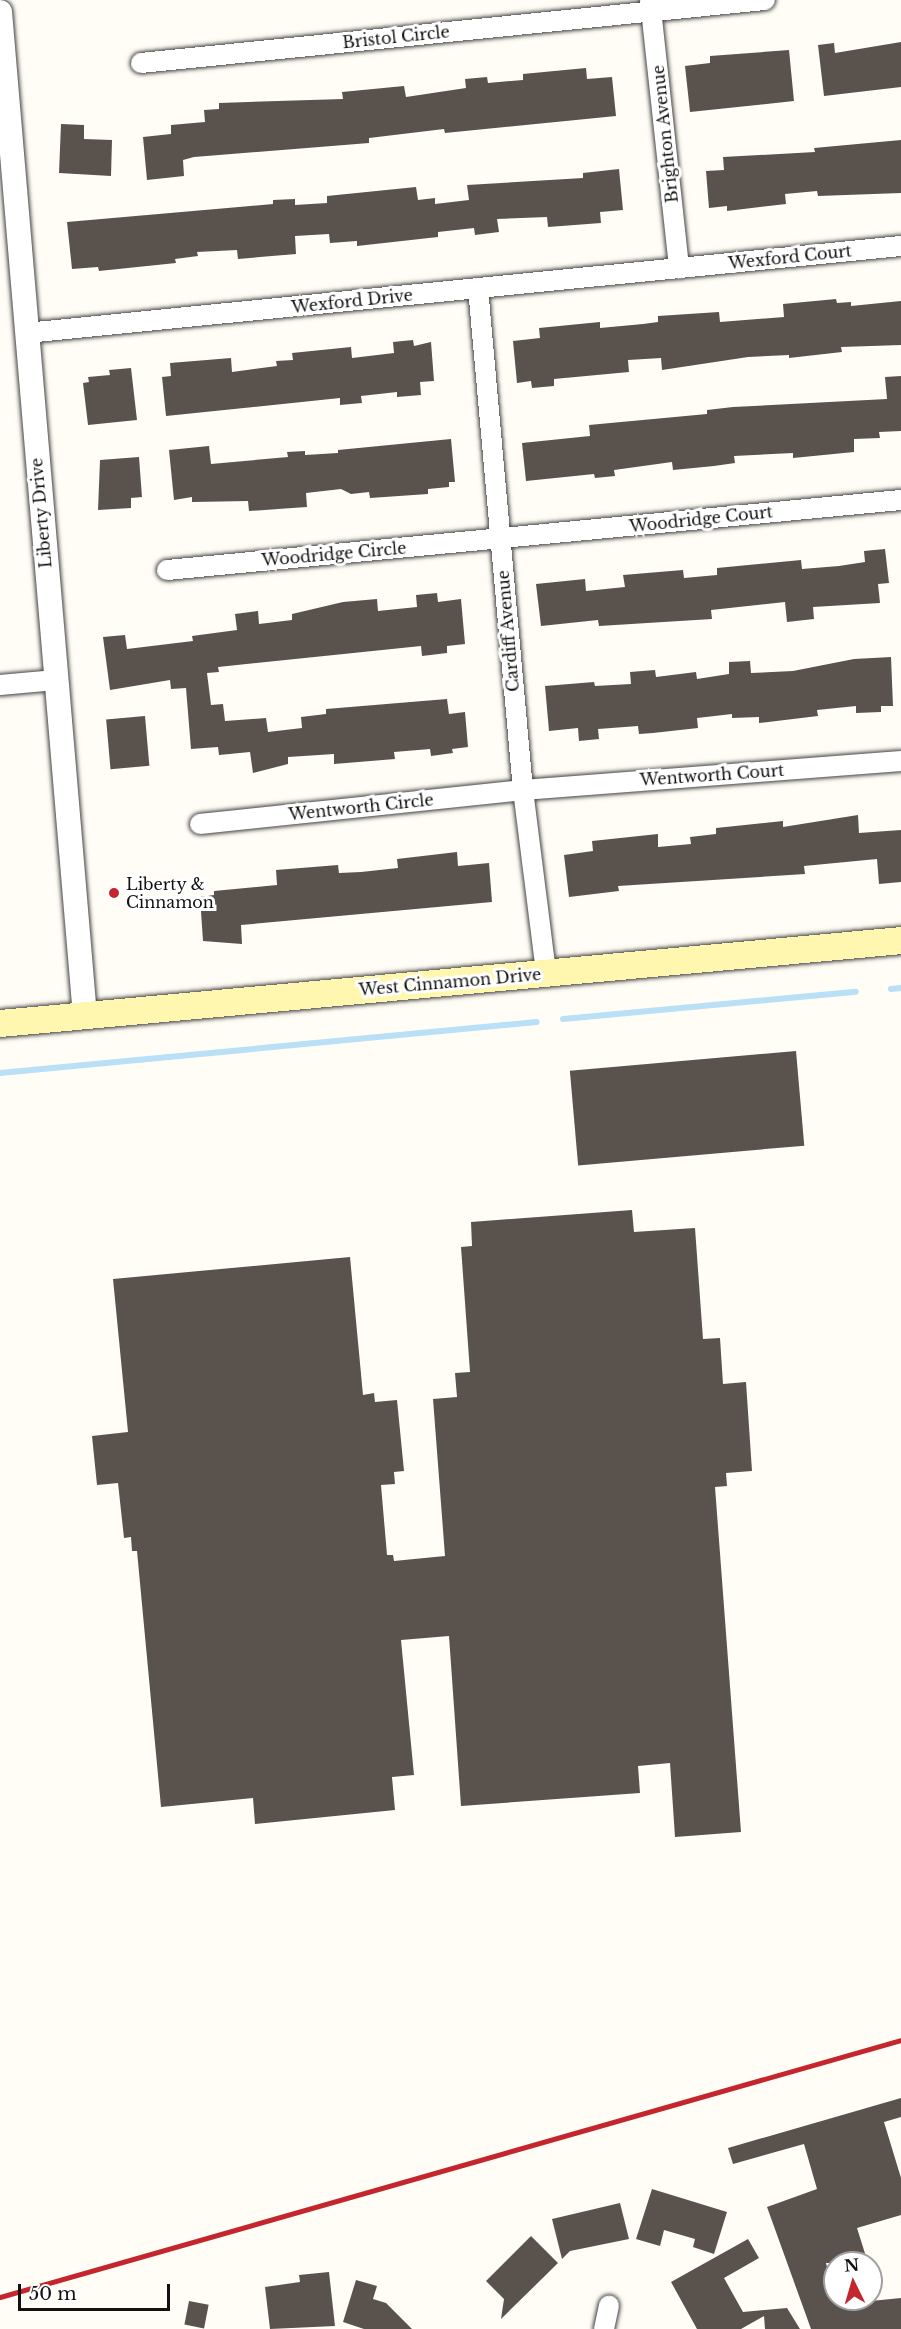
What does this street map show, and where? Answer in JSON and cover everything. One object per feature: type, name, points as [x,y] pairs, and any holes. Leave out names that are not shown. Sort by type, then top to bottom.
[{"type":"main road","name":"West Cinnamon Drive","points":[[0,1023],[901,940]]},
{"type":"street","name":"Bristol Circle","points":[[141,63],[651,5],[765,0]]},
{"type":"street","name":"Brighton Avenue","points":[[651,5],[679,268]]},
{"type":"street","name":"Liberty Drive","points":[[0,12],[85,1015]]},
{"type":"street","name":"Wexford Court","points":[[679,268],[901,246]]},
{"type":"street","name":"Wexford Drive","points":[[26,333],[679,268]]},
{"type":"street","name":"Cardiff Avenue","points":[[478,288],[523,790],[546,973]]},
{"type":"street","name":"Woodridge Court","points":[[500,539],[901,500]]},
{"type":"street","name":"Woodridge Circle","points":[[168,570],[500,539]]},
{"type":"street","points":[[0,685],[56,680]]},
{"type":"street","name":"Wentworth Court","points":[[523,790],[901,761]]},
{"type":"street","name":"Wentworth Circle","points":[[200,824],[523,790]]},
{"type":"street","points":[[604,2329],[609,2306]]},
{"type":"building","points":[[901,42],[901,87],[824,96],[818,45],[834,43],[835,53]]},
{"type":"building","points":[[789,50],[794,101],[690,112],[685,66],[710,63],[710,56]]},
{"type":"building","points":[[586,68],[587,79],[612,77],[616,116],[445,133],[444,129],[369,138],[369,143],[194,157],[183,160],[184,176],[147,180],[143,137],[171,134],[171,125],[205,122],[204,110],[219,109],[219,103],[343,99],[342,92],[404,86],[406,97],[466,88],[465,79],[487,77],[488,83],[523,80],[523,74]]},
{"type":"building","points":[[61,124],[84,125],[84,139],[112,140],[111,176],[59,173]]},
{"type":"building","points":[[901,140],[901,193],[818,196],[817,191],[785,194],[786,204],[727,211],[727,206],[709,208],[706,171],[724,170],[723,157],[815,152],[814,148]]},
{"type":"building","points":[[619,169],[623,210],[600,212],[601,223],[548,227],[547,217],[497,219],[499,232],[475,235],[474,228],[438,232],[438,237],[357,246],[357,241],[330,243],[329,234],[295,236],[296,254],[238,259],[237,250],[197,252],[198,256],[175,259],[176,263],[99,271],[98,267],[72,269],[67,222],[273,204],[273,200],[295,199],[295,205],[327,203],[327,196],[416,187],[418,200],[435,198],[435,204],[469,200],[467,185],[583,178],[583,173]]},
{"type":"building","points":[[836,299],[837,303],[851,302],[851,306],[901,301],[901,345],[841,347],[842,352],[789,358],[789,355],[748,357],[662,370],[661,358],[628,360],[629,372],[554,379],[554,386],[532,388],[531,381],[517,383],[513,341],[540,338],[539,328],[600,322],[600,328],[658,322],[658,316],[719,312],[720,322],[784,317],[783,304]]},
{"type":"building","points":[[413,340],[414,346],[431,342],[434,381],[420,382],[421,395],[397,397],[397,392],[361,396],[362,403],[340,405],[340,398],[166,416],[162,377],[171,376],[170,363],[231,358],[232,372],[277,366],[276,361],[293,360],[292,353],[351,347],[352,358],[394,353],[393,342]]},
{"type":"building","points":[[131,368],[137,420],[88,425],[83,383],[89,382],[88,377],[110,375],[109,370]]},
{"type":"building","points":[[901,376],[901,431],[879,432],[880,438],[854,439],[854,452],[793,458],[793,453],[734,456],[735,463],[714,466],[673,470],[672,462],[614,470],[615,476],[595,478],[594,474],[526,481],[522,443],[590,436],[589,425],[707,414],[707,410],[887,399],[885,377]]},
{"type":"building","points":[[451,439],[455,482],[449,482],[449,487],[428,489],[428,494],[370,498],[369,492],[351,494],[341,489],[306,493],[307,507],[249,511],[248,501],[192,502],[192,497],[174,500],[169,450],[209,446],[211,464],[288,457],[287,452],[305,451],[305,455],[338,453],[338,450]]},
{"type":"building","points":[[139,457],[142,497],[131,498],[131,508],[98,510],[100,460]]},
{"type":"building","points":[[885,549],[889,583],[878,584],[880,603],[813,607],[814,619],[787,622],[785,602],[711,610],[712,619],[599,626],[598,620],[541,626],[536,584],[585,579],[586,591],[625,587],[623,575],[683,570],[684,578],[717,575],[717,568],[801,560],[802,569],[839,566],[865,562],[864,551]]},
{"type":"building","points":[[437,593],[438,602],[461,599],[465,644],[447,646],[447,653],[422,656],[421,646],[218,667],[219,672],[207,673],[211,705],[223,704],[225,721],[266,718],[268,732],[302,728],[301,717],[326,714],[326,709],[447,699],[449,714],[465,712],[468,747],[452,749],[453,753],[431,756],[430,749],[394,752],[395,759],[334,764],[334,754],[288,757],[288,764],[253,773],[250,752],[219,755],[218,747],[191,749],[186,688],[171,689],[170,680],[110,690],[103,637],[125,635],[127,649],[193,641],[192,636],[237,630],[235,614],[258,611],[259,624],[292,620],[292,614],[343,602],[377,599],[378,611],[417,607],[416,595]]},
{"type":"building","points":[[891,657],[893,706],[881,706],[881,712],[856,713],[856,706],[817,710],[818,716],[759,723],[759,717],[732,718],[732,714],[697,718],[698,728],[639,734],[638,726],[598,729],[599,739],[579,741],[578,728],[549,731],[545,686],[594,682],[595,686],[631,684],[630,672],[655,670],[656,677],[696,672],[697,679],[729,674],[729,662],[750,661],[751,673],[793,671],[854,659]]},
{"type":"building","points":[[145,716],[149,766],[111,769],[106,719]]},
{"type":"building","points":[[858,815],[859,833],[901,830],[901,882],[879,884],[877,859],[804,866],[805,874],[618,886],[619,891],[569,897],[564,855],[593,851],[592,841],[658,834],[658,847],[691,844],[690,837],[716,834],[716,828],[783,821],[783,827]]},
{"type":"building","points":[[457,852],[458,866],[489,863],[492,902],[241,925],[242,944],[203,941],[200,897],[214,895],[214,891],[277,885],[276,870],[338,865],[339,873],[361,872],[398,868],[397,859]]},
{"type":"building","points":[[796,1051],[804,1146],[578,1165],[570,1071]]},
{"type":"building","points":[[632,1210],[634,1232],[695,1228],[703,1339],[720,1338],[723,1384],[746,1382],[752,1471],[726,1473],[727,1486],[715,1487],[741,1832],[675,1837],[670,1763],[638,1766],[640,1793],[461,1806],[449,1636],[401,1640],[414,1775],[392,1777],[395,1810],[255,1824],[253,1798],[161,1807],[137,1551],[132,1551],[131,1537],[124,1538],[118,1483],[97,1485],[92,1436],[128,1432],[113,1279],[350,1257],[363,1395],[374,1393],[375,1402],[397,1400],[404,1471],[394,1472],[395,1484],[381,1485],[387,1555],[393,1555],[394,1561],[445,1556],[433,1399],[457,1397],[455,1373],[470,1372],[461,1247],[472,1246],[471,1222]]},
{"type":"building","points":[[901,2098],[901,2117],[884,2122],[901,2178],[901,2215],[857,2228],[864,2251],[823,2251],[823,2311],[883,2311],[883,2300],[901,2298],[901,2329],[811,2329],[767,2207],[817,2189],[804,2144],[733,2164],[728,2148]]},
{"type":"building","points":[[652,2189],[727,2212],[714,2254],[693,2247],[695,2239],[664,2230],[660,2246],[636,2239]]},
{"type":"building","points":[[620,2203],[629,2239],[570,2251],[562,2259],[552,2219]]},
{"type":"building","points":[[531,2236],[558,2263],[501,2319],[504,2299],[486,2281]]},
{"type":"building","points":[[748,2239],[759,2258],[724,2278],[743,2312],[787,2308],[800,2329],[765,2329],[764,2316],[741,2329],[697,2329],[671,2282]]},
{"type":"building","points":[[329,2272],[335,2326],[270,2329],[265,2287],[300,2282],[299,2275]]},
{"type":"building","points":[[356,2280],[377,2286],[373,2299],[386,2303],[412,2329],[364,2329],[343,2322]]},
{"type":"building","points":[[189,2301],[209,2305],[204,2328],[184,2325]]},
{"type":"waterway","points":[[891,989],[901,988]]},
{"type":"waterway","points":[[563,1019],[856,992]]},
{"type":"waterway","points":[[0,1073],[537,1022]]},
{"type":"railway","points":[[0,2297],[901,2040]]},
{"type":"place","name":"Liberty & Cinnamon","points":[[114,893]]}]
